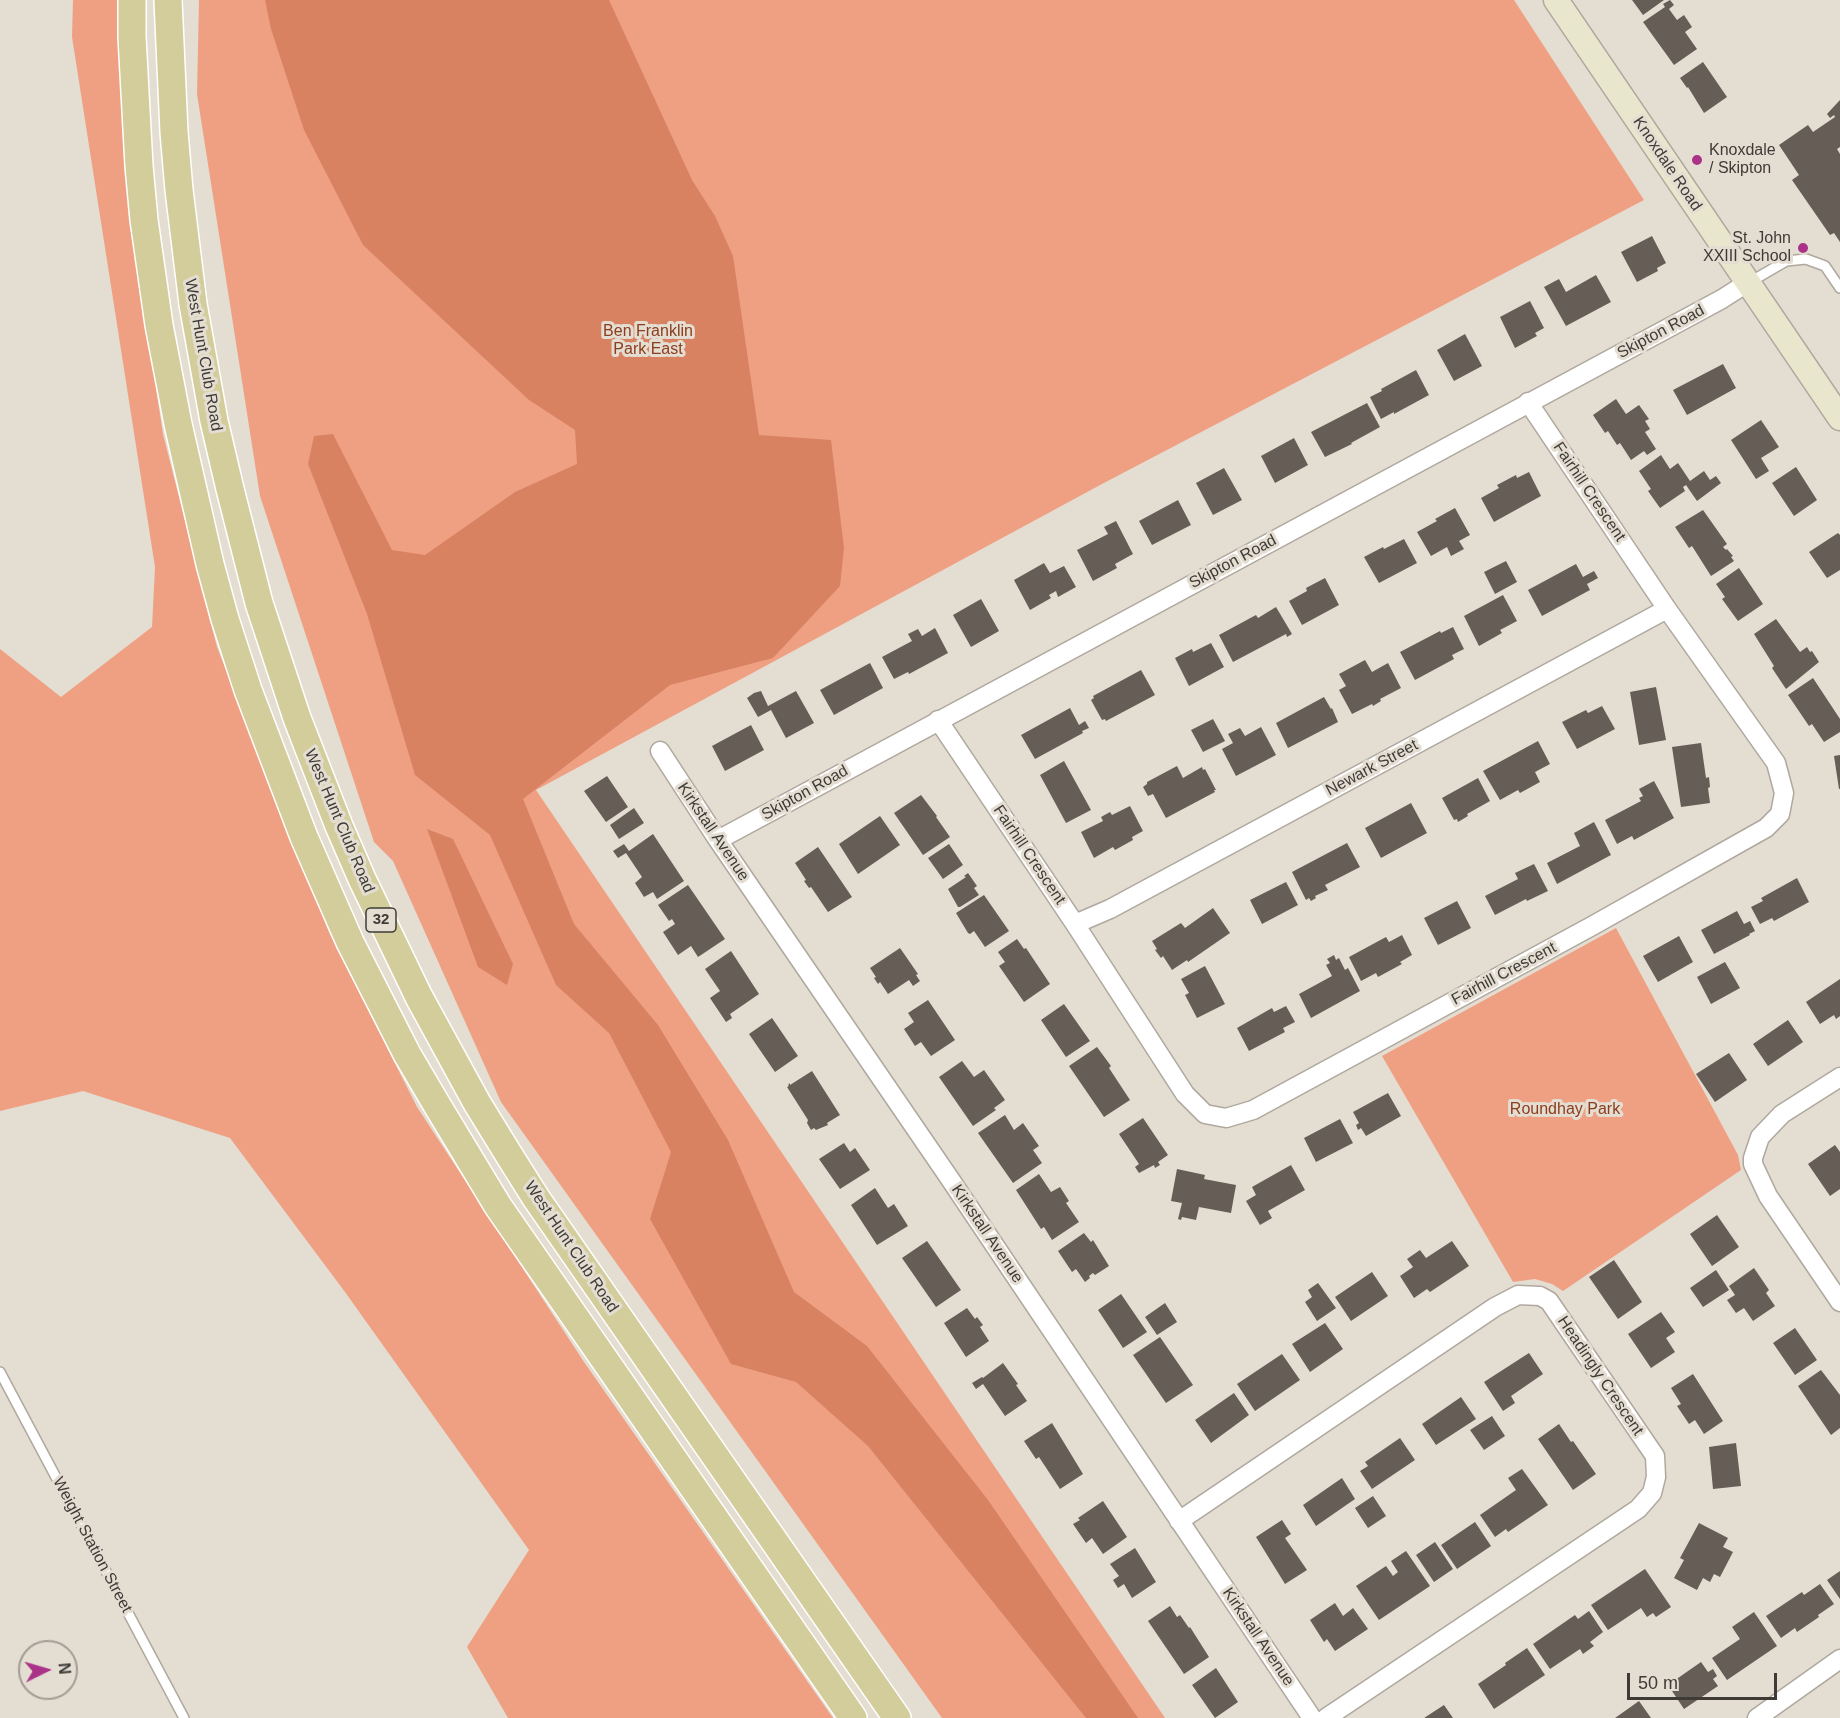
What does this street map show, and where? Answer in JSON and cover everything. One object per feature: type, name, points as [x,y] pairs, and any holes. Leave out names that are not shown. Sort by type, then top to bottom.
[{"type":"main road","name":"32","points":[[132,0],[134,85],[142,198],[159,325],[178,424],[225,619],[248,690],[304,837],[350,942],[407,1054],[488,1189],[530,1254],[853,1718]]},
{"type":"main road","name":"West Hunt Club Road","points":[[168,0],[179,190],[193,304],[214,421],[260,603],[297,718],[339,826],[419,997],[477,1103],[509,1155],[536,1198],[897,1718]]},
{"type":"street","name":"Knoxdale Road","points":[[1556,0],[1840,418]]},
{"type":"street","name":"Skipton Road","points":[[718,840],[1712,304],[1747,283]]},
{"type":"street","name":"Fairhill Crescent","points":[[938,720],[1075,924],[1185,1094],[1205,1114],[1226,1118],[1253,1110],[1592,926],[1766,828],[1780,814],[1785,793],[1776,763],[1667,609],[1528,402]]},
{"type":"street","name":"Newark Street","points":[[1075,924],[1110,909],[1667,609]]},
{"type":"street","name":"Kirkstall Avenue","points":[[660,751],[1312,1718]]},
{"type":"street","points":[[1840,1077],[1782,1114],[1760,1137],[1753,1164],[1768,1196],[1840,1302]]},
{"type":"street","name":"Headingly Crescent","points":[[1179,1521],[1518,1294],[1540,1296],[1549,1301],[1655,1456],[1656,1477],[1652,1492],[1638,1509],[1326,1718]]},
{"type":"street","points":[[1756,1718],[1840,1659]]},
{"type":"lane","points":[[1747,283],[1786,261],[1806,259],[1826,266],[1840,288]]},
{"type":"lane","name":"Weight Station Street","points":[[0,1372],[184,1718]]},
{"type":"green space","points":[[73,0],[119,0],[129,210],[163,434],[217,647],[329,932],[417,1107],[584,1362],[833,1718],[508,1718],[467,1647],[529,1550],[345,1292],[230,1138],[83,1091],[0,1111],[0,649],[61,697],[152,627],[155,567],[72,37]]},
{"type":"green space","name":"Ben Franklin Park East","points":[[199,0],[1514,0],[1644,200],[1102,484],[536,790],[1165,1718],[942,1718],[501,1102],[393,861],[374,842],[260,496],[197,94]]},
{"type":"green space","points":[[265,0],[609,0],[692,180],[715,216],[733,256],[759,435],[831,440],[844,548],[840,586],[773,658],[670,685],[523,799],[574,924],[658,1025],[728,1140],[794,1292],[867,1346],[988,1500],[1138,1718],[1086,1718],[868,1446],[796,1382],[731,1364],[650,1219],[671,1152],[609,1033],[556,985],[490,835],[415,775],[367,614],[308,464],[314,436],[333,434],[392,550],[425,555],[515,492],[577,464],[575,430],[529,400],[363,245],[304,130],[271,29]]},
{"type":"green space","points":[[427,829],[453,839],[513,964],[507,985],[478,967]]},
{"type":"green space","name":"Roundhay Park","points":[[1616,928],[1738,1155],[1741,1170],[1563,1291],[1552,1284],[1535,1279],[1513,1282],[1382,1056]]},
{"type":"building","points":[[1632,0],[1664,0],[1643,15]]},
{"type":"building","points":[[1670,0],[1674,5],[1669,9],[1677,20],[1684,15],[1692,27],[1685,32],[1697,49],[1674,65],[1643,22],[1665,7],[1663,4]]},
{"type":"building","points":[[1703,62],[1727,97],[1704,113],[1680,78]]},
{"type":"building","points":[[1840,100],[1840,147],[1837,149],[1840,154],[1840,242],[1834,233],[1830,235],[1792,180],[1799,175],[1779,145],[1808,125],[1813,132],[1835,117],[1834,115],[1830,118],[1827,114]]},
{"type":"building","points":[[1652,236],[1666,263],[1657,268],[1658,271],[1637,282],[1621,252]]},
{"type":"building","points":[[1596,275],[1611,302],[1566,326],[1544,287],[1559,279],[1566,292]]},
{"type":"building","points":[[1530,301],[1544,328],[1535,333],[1537,336],[1515,348],[1500,317]]},
{"type":"building","points":[[1465,334],[1482,366],[1454,381],[1437,350]]},
{"type":"building","points":[[1723,364],[1736,388],[1687,415],[1673,390]]},
{"type":"building","points":[[1416,370],[1429,395],[1381,419],[1370,397]]},
{"type":"building","points":[[1616,399],[1626,414],[1639,405],[1649,419],[1645,421],[1650,429],[1645,432],[1656,449],[1647,455],[1644,451],[1631,460],[1620,443],[1617,445],[1608,431],[1605,433],[1593,415]]},
{"type":"building","points":[[1367,403],[1380,427],[1325,457],[1311,432]]},
{"type":"building","points":[[1761,420],[1779,447],[1761,458],[1769,471],[1756,479],[1731,440]]},
{"type":"building","points":[[1294,438],[1308,465],[1275,483],[1261,456]]},
{"type":"building","points":[[1661,455],[1670,469],[1678,463],[1690,481],[1704,471],[1710,480],[1716,476],[1721,483],[1697,501],[1686,485],[1683,487],[1685,491],[1660,508],[1648,491],[1651,489],[1639,471]]},
{"type":"building","points":[[1796,467],[1817,500],[1794,516],[1772,483]]},
{"type":"building","points":[[1224,468],[1242,500],[1213,515],[1196,483]]},
{"type":"building","points":[[1529,472],[1541,496],[1494,522],[1481,498],[1499,488],[1497,485],[1516,475],[1517,478]]},
{"type":"building","points":[[1178,500],[1191,525],[1152,545],[1139,521]]},
{"type":"building","points":[[1455,508],[1470,535],[1459,541],[1464,549],[1451,556],[1447,547],[1431,556],[1417,532]]},
{"type":"building","points":[[1703,510],[1727,544],[1723,547],[1733,556],[1731,557],[1734,561],[1711,576],[1692,546],[1689,548],[1675,527]]},
{"type":"building","points":[[1116,521],[1133,554],[1115,564],[1117,568],[1093,581],[1077,550],[1108,534],[1104,527]]},
{"type":"building","points":[[1838,533],[1840,535],[1840,570],[1827,578],[1809,552]]},
{"type":"building","points":[[1404,539],[1417,563],[1379,583],[1364,557]]},
{"type":"building","points":[[1506,561],[1517,582],[1495,594],[1484,572]]},
{"type":"building","points":[[1044,563],[1050,573],[1064,566],[1076,587],[1058,597],[1056,591],[1049,595],[1051,598],[1030,610],[1014,580]]},
{"type":"building","points":[[1576,564],[1583,577],[1594,571],[1598,578],[1587,584],[1590,590],[1542,616],[1528,590]]},
{"type":"building","points":[[1739,568],[1763,604],[1738,621],[1722,599],[1725,597],[1716,584]]},
{"type":"building","points":[[1325,578],[1339,605],[1302,625],[1289,601],[1307,591],[1306,588]]},
{"type":"building","points":[[1503,595],[1517,621],[1500,630],[1502,633],[1479,646],[1464,616]]},
{"type":"building","points":[[981,599],[999,631],[971,647],[953,615]]},
{"type":"building","points":[[1276,607],[1292,634],[1287,637],[1286,634],[1233,662],[1219,635],[1256,615],[1258,618]]},
{"type":"building","points":[[1776,619],[1800,652],[1807,647],[1819,662],[1786,689],[1754,634]]},
{"type":"building","points":[[1453,627],[1464,649],[1452,655],[1454,659],[1415,680],[1400,652],[1440,631],[1441,633]]},
{"type":"building","points":[[935,628],[948,653],[909,674],[908,672],[894,679],[882,657],[912,641],[908,634],[918,629],[922,636]]},
{"type":"building","points":[[1211,643],[1224,667],[1189,686],[1175,658]]},
{"type":"building","points":[[1365,660],[1372,672],[1388,663],[1401,688],[1380,699],[1381,701],[1373,706],[1372,704],[1352,714],[1339,690],[1346,686],[1339,674]]},
{"type":"building","points":[[870,663],[883,688],[834,715],[820,690]]},
{"type":"building","points":[[1141,670],[1155,695],[1106,721],[1102,720],[1091,700],[1093,696]]},
{"type":"building","points":[[1813,678],[1840,719],[1840,732],[1824,742],[1812,724],[1809,726],[1788,695]]},
{"type":"building","points":[[1656,687],[1666,740],[1639,745],[1630,692]]},
{"type":"building","points":[[761,691],[768,706],[796,691],[814,723],[786,738],[771,710],[758,717],[747,698]]},
{"type":"building","points":[[1324,697],[1338,722],[1288,748],[1276,723]]},
{"type":"building","points":[[1602,706],[1615,729],[1577,749],[1562,722],[1586,710],[1588,713]]},
{"type":"building","points":[[1070,708],[1079,725],[1085,721],[1089,728],[1035,759],[1021,735]]},
{"type":"building","points":[[1213,719],[1225,741],[1203,752],[1191,730]]},
{"type":"building","points":[[751,725],[764,750],[725,771],[712,746]]},
{"type":"building","points":[[1261,727],[1276,755],[1236,776],[1222,749],[1233,743],[1228,734],[1240,728],[1245,736]]},
{"type":"building","points":[[1538,741],[1550,764],[1535,772],[1540,782],[1520,793],[1518,790],[1500,800],[1483,771]]},
{"type":"building","points":[[1701,743],[1706,778],[1709,777],[1710,803],[1681,807],[1672,747]]},
{"type":"building","points":[[1840,755],[1840,789],[1839,789],[1834,756]]},
{"type":"building","points":[[1064,761],[1091,810],[1066,823],[1040,775]]},
{"type":"building","points":[[1177,766],[1183,778],[1202,767],[1216,790],[1166,818],[1153,794],[1148,796],[1143,787],[1147,782]]},
{"type":"building","points":[[607,776],[628,807],[606,822],[584,791]]},
{"type":"building","points":[[1478,778],[1490,801],[1458,822],[1457,819],[1454,820],[1442,798]]},
{"type":"building","points":[[1654,781],[1674,818],[1634,840],[1632,836],[1617,844],[1605,820],[1641,801],[1639,798],[1643,796],[1639,789]]},
{"type":"building","points":[[921,795],[950,837],[923,855],[894,813]]},
{"type":"building","points":[[1411,803],[1427,833],[1381,858],[1365,828]]},
{"type":"building","points":[[1130,806],[1143,831],[1132,837],[1133,840],[1115,850],[1113,847],[1094,858],[1081,832],[1103,821],[1101,817],[1110,812],[1112,815]]},
{"type":"building","points":[[634,808],[644,823],[619,839],[610,825]]},
{"type":"building","points":[[880,816],[900,845],[858,874],[839,844]]},
{"type":"building","points":[[1594,822],[1611,855],[1557,884],[1547,863],[1580,846],[1574,833]]},
{"type":"building","points":[[653,834],[684,881],[657,899],[653,892],[644,897],[635,883],[642,877],[626,853],[618,858],[613,851],[624,844],[629,851]]},
{"type":"building","points":[[1347,843],[1360,867],[1325,885],[1328,890],[1315,896],[1316,898],[1311,901],[1309,898],[1306,900],[1292,872]]},
{"type":"building","points":[[949,844],[963,865],[943,879],[928,858]]},
{"type":"building","points":[[818,847],[852,897],[828,912],[811,887],[809,888],[804,881],[806,880],[795,863]]},
{"type":"building","points":[[1534,864],[1548,891],[1495,915],[1485,896],[1518,879],[1515,873]]},
{"type":"building","points":[[968,873],[977,886],[974,888],[979,895],[958,907],[948,889],[966,877],[964,876]]},
{"type":"building","points":[[1797,878],[1809,902],[1774,921],[1772,918],[1760,924],[1751,907],[1763,901],[1761,898]]},
{"type":"building","points":[[1286,882],[1298,905],[1262,924],[1250,900]]},
{"type":"building","points":[[688,885],[725,939],[698,957],[691,946],[678,955],[663,932],[675,924],[672,919],[669,921],[658,905]]},
{"type":"building","points":[[984,895],[1009,931],[985,947],[974,931],[968,933],[956,913]]},
{"type":"building","points":[[1457,901],[1471,928],[1438,945],[1424,918]]},
{"type":"building","points":[[1213,908],[1230,933],[1188,962],[1187,960],[1172,970],[1163,956],[1161,958],[1155,950],[1157,949],[1152,941],[1181,923],[1185,928]]},
{"type":"building","points":[[1737,911],[1744,924],[1750,921],[1755,931],[1714,954],[1701,930]]},
{"type":"building","points":[[1402,935],[1412,955],[1400,962],[1402,964],[1378,977],[1376,973],[1361,981],[1349,957],[1386,937],[1389,942]]},
{"type":"building","points":[[1679,936],[1693,962],[1658,982],[1643,956]]},
{"type":"building","points":[[1017,939],[1024,949],[1026,948],[1050,984],[1024,1002],[999,966],[1005,962],[998,952]]},
{"type":"building","points":[[900,948],[918,974],[916,975],[920,981],[913,986],[909,980],[888,994],[880,982],[878,984],[870,968]]},
{"type":"building","points":[[731,951],[759,994],[730,1014],[732,1018],[726,1022],[710,998],[720,991],[705,969]]},
{"type":"building","points":[[1334,955],[1336,960],[1339,958],[1345,970],[1348,968],[1360,991],[1311,1018],[1299,994],[1332,976],[1326,965],[1330,963],[1327,959]]},
{"type":"building","points":[[1725,962],[1740,988],[1711,1004],[1697,977]]},
{"type":"building","points":[[1205,966],[1225,1004],[1197,1018],[1185,995],[1189,993],[1181,979]]},
{"type":"building","points":[[1840,979],[1840,1016],[1836,1019],[1834,1015],[1820,1024],[1806,1002]]},
{"type":"building","points":[[928,1000],[955,1040],[931,1056],[921,1042],[915,1046],[904,1029],[914,1022],[908,1013]]},
{"type":"building","points":[[1064,1004],[1090,1041],[1066,1057],[1041,1020]]},
{"type":"building","points":[[1286,1006],[1295,1022],[1283,1028],[1285,1032],[1249,1051],[1237,1028],[1272,1008],[1274,1012]]},
{"type":"building","points":[[772,1018],[798,1056],[775,1072],[749,1034]]},
{"type":"building","points":[[1788,1020],[1803,1042],[1768,1066],[1753,1044]]},
{"type":"building","points":[[1097,1047],[1111,1066],[1109,1068],[1130,1100],[1104,1117],[1069,1066]]},
{"type":"building","points":[[1729,1053],[1747,1080],[1715,1102],[1696,1074]]},
{"type":"building","points":[[962,1061],[974,1077],[984,1070],[1005,1100],[994,1108],[996,1110],[973,1126],[939,1077]]},
{"type":"building","points":[[812,1071],[840,1115],[827,1123],[828,1125],[816,1130],[814,1128],[811,1130],[807,1123],[808,1120],[787,1087]]},
{"type":"building","points":[[1388,1093],[1401,1116],[1366,1136],[1361,1128],[1358,1130],[1356,1125],[1359,1123],[1353,1112]]},
{"type":"building","points":[[1005,1115],[1014,1130],[1023,1123],[1039,1146],[1033,1150],[1042,1163],[1013,1183],[978,1133]]},
{"type":"building","points":[[1143,1118],[1168,1155],[1158,1162],[1160,1165],[1155,1168],[1154,1165],[1139,1173],[1135,1167],[1139,1164],[1119,1134]]},
{"type":"building","points":[[1340,1119],[1353,1143],[1316,1162],[1304,1138]]},
{"type":"building","points":[[844,1143],[850,1152],[855,1148],[870,1170],[840,1189],[819,1159]]},
{"type":"building","points":[[1835,1145],[1840,1152],[1840,1189],[1830,1196],[1808,1164]]},
{"type":"building","points":[[1291,1165],[1305,1190],[1268,1211],[1272,1218],[1260,1225],[1246,1201],[1256,1195],[1252,1187]]},
{"type":"building","points":[[1177,1169],[1205,1175],[1204,1179],[1236,1185],[1231,1213],[1199,1207],[1196,1220],[1182,1217],[1181,1220],[1178,1219],[1182,1203],[1171,1201]]},
{"type":"building","points":[[1039,1174],[1051,1192],[1060,1187],[1069,1201],[1066,1203],[1079,1222],[1052,1240],[1044,1227],[1041,1229],[1016,1190]]},
{"type":"building","points":[[875,1188],[888,1208],[894,1204],[908,1226],[877,1245],[851,1205]]},
{"type":"building","points":[[1717,1215],[1739,1247],[1712,1266],[1690,1234]]},
{"type":"building","points":[[1084,1233],[1091,1242],[1093,1240],[1109,1266],[1095,1275],[1093,1273],[1085,1282],[1076,1269],[1072,1272],[1058,1251]]},
{"type":"building","points":[[927,1241],[961,1290],[936,1307],[902,1258]]},
{"type":"building","points":[[1452,1241],[1469,1266],[1430,1292],[1427,1289],[1414,1298],[1400,1276],[1413,1267],[1407,1259],[1420,1250],[1426,1258]]},
{"type":"building","points":[[1614,1260],[1642,1302],[1618,1319],[1589,1277]]},
{"type":"building","points":[[1754,1268],[1769,1290],[1766,1293],[1775,1306],[1753,1321],[1744,1308],[1736,1313],[1727,1300],[1735,1295],[1729,1286]]},
{"type":"building","points":[[1716,1270],[1729,1290],[1703,1307],[1690,1288]]},
{"type":"building","points":[[1372,1272],[1388,1296],[1351,1321],[1335,1297]]},
{"type":"building","points":[[1318,1283],[1336,1308],[1317,1321],[1305,1302],[1312,1297],[1308,1290]]},
{"type":"building","points":[[1121,1294],[1147,1332],[1123,1348],[1098,1310]]},
{"type":"building","points":[[1165,1303],[1177,1322],[1157,1335],[1145,1317]]},
{"type":"building","points":[[967,1308],[983,1325],[980,1327],[989,1341],[966,1357],[944,1323]]},
{"type":"building","points":[[1661,1312],[1675,1332],[1666,1338],[1675,1352],[1651,1368],[1628,1334]]},
{"type":"building","points":[[1325,1323],[1343,1349],[1310,1372],[1292,1344]]},
{"type":"building","points":[[1795,1328],[1817,1360],[1795,1375],[1773,1343]]},
{"type":"building","points":[[1160,1337],[1193,1385],[1166,1403],[1133,1355]]},
{"type":"building","points":[[1529,1353],[1543,1374],[1511,1396],[1515,1403],[1503,1411],[1484,1382]]},
{"type":"building","points":[[1282,1354],[1300,1380],[1255,1411],[1237,1384]]},
{"type":"building","points":[[1003,1363],[1027,1401],[1005,1416],[983,1384],[976,1389],[972,1383]]},
{"type":"building","points":[[1821,1370],[1840,1395],[1840,1428],[1831,1435],[1798,1386]]},
{"type":"building","points":[[1693,1374],[1723,1421],[1704,1434],[1695,1420],[1689,1424],[1677,1406],[1681,1404],[1671,1388]]},
{"type":"building","points":[[1234,1393],[1249,1415],[1211,1443],[1195,1420]]},
{"type":"building","points":[[1461,1397],[1476,1419],[1436,1445],[1422,1424]]},
{"type":"building","points":[[1492,1416],[1505,1436],[1484,1450],[1470,1430]]},
{"type":"building","points":[[1052,1423],[1083,1474],[1060,1489],[1039,1457],[1036,1459],[1024,1441]]},
{"type":"building","points":[[1559,1424],[1596,1474],[1573,1490],[1538,1439]]},
{"type":"building","points":[[1400,1438],[1415,1460],[1372,1489],[1360,1471],[1368,1466],[1365,1462]]},
{"type":"building","points":[[1736,1443],[1741,1486],[1713,1489],[1709,1447]]},
{"type":"building","points":[[1522,1469],[1548,1505],[1508,1532],[1506,1529],[1495,1537],[1480,1515],[1516,1490],[1508,1478]]},
{"type":"building","points":[[1342,1478],[1355,1499],[1316,1526],[1303,1505]]},
{"type":"building","points":[[1373,1496],[1386,1516],[1368,1528],[1355,1508]]},
{"type":"building","points":[[1103,1501],[1127,1537],[1103,1554],[1092,1538],[1086,1543],[1073,1524]]},
{"type":"building","points":[[1282,1520],[1291,1534],[1285,1538],[1307,1570],[1285,1584],[1256,1537]]},
{"type":"building","points":[[1475,1522],[1491,1546],[1457,1569],[1441,1545]]},
{"type":"building","points":[[1699,1523],[1728,1538],[1723,1547],[1733,1552],[1720,1577],[1714,1574],[1710,1582],[1703,1578],[1697,1590],[1674,1578],[1684,1560],[1680,1558]]},
{"type":"building","points":[[1435,1542],[1453,1569],[1434,1582],[1416,1555]]},
{"type":"building","points":[[1135,1548],[1156,1582],[1132,1598],[1124,1584],[1118,1588],[1113,1580],[1119,1576],[1110,1564]]},
{"type":"building","points":[[1406,1551],[1430,1586],[1379,1620],[1356,1586],[1386,1566],[1393,1576],[1398,1572],[1391,1561]]},
{"type":"building","points":[[1645,1569],[1671,1607],[1656,1617],[1653,1613],[1647,1617],[1641,1608],[1608,1630],[1591,1605]]},
{"type":"building","points":[[1840,1571],[1840,1599],[1827,1580]]},
{"type":"building","points":[[1820,1584],[1834,1604],[1797,1632],[1795,1628],[1781,1638],[1766,1616],[1802,1592],[1804,1595]]},
{"type":"building","points":[[1335,1603],[1343,1616],[1353,1608],[1368,1629],[1335,1651],[1327,1639],[1324,1642],[1310,1620]]},
{"type":"building","points":[[1170,1606],[1177,1617],[1180,1615],[1190,1627],[1209,1657],[1184,1674],[1148,1621]]},
{"type":"building","points":[[1589,1611],[1603,1632],[1590,1642],[1594,1646],[1583,1654],[1580,1649],[1550,1669],[1533,1644],[1575,1615],[1578,1619]]},
{"type":"building","points":[[1754,1612],[1777,1646],[1727,1680],[1712,1658],[1740,1639],[1732,1627]]},
{"type":"building","points":[[1527,1648],[1545,1675],[1494,1709],[1478,1684]]},
{"type":"building","points":[[1701,1662],[1708,1672],[1713,1669],[1717,1676],[1713,1679],[1718,1686],[1684,1709],[1668,1685]]},
{"type":"building","points":[[1216,1668],[1238,1702],[1215,1718],[1192,1685]]},
{"type":"building","points":[[1639,1701],[1651,1718],[1615,1718]]},
{"type":"building","points":[[1444,1705],[1453,1718],[1424,1718]]},
{"type":"place","name":"Knoxdale / Skipton","points":[[1697,160]]},
{"type":"place","name":"St. John XXIII School","points":[[1803,248]]}]
